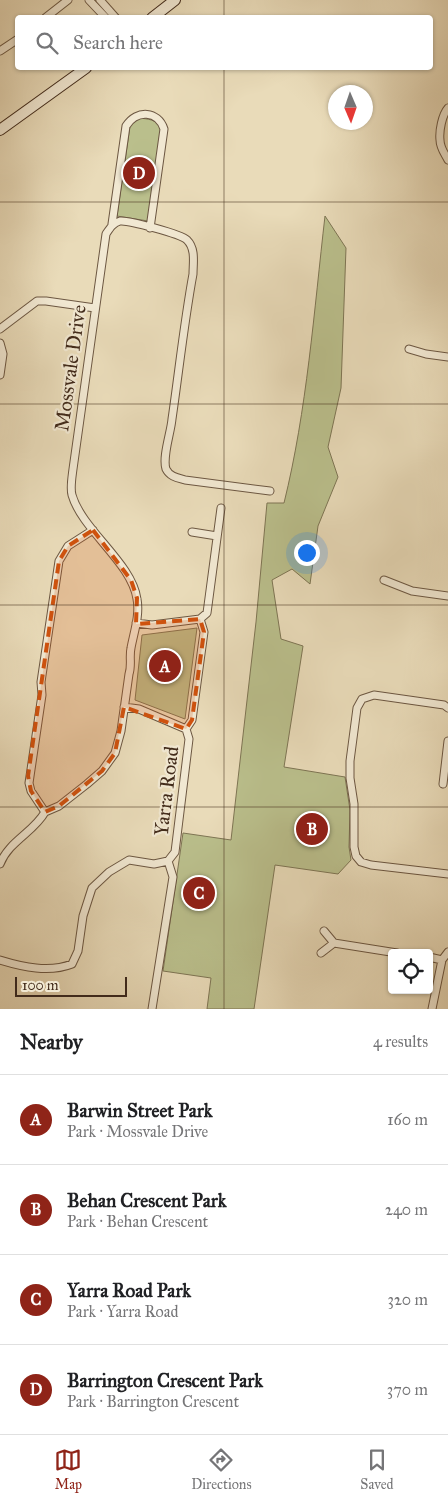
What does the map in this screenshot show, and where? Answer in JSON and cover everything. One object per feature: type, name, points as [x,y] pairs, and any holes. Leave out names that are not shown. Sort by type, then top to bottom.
[{"type":"main road","points":[[156,15],[175,0]]},
{"type":"main road","points":[[0,130],[83,70]]},
{"type":"street","points":[[50,15],[68,0]]},
{"type":"street","points":[[88,0],[103,15]]},
{"type":"street","points":[[100,0],[113,15]]},
{"type":"street","points":[[0,51],[15,41]]},
{"type":"street","points":[[448,108],[444,112],[439,140],[448,160]]},
{"type":"street","name":"Mossvale Drive","points":[[0,864],[14,844],[39,822],[45,812],[59,806],[102,770],[115,753],[121,731],[131,668],[130,652],[136,624],[137,598],[131,580],[79,510],[72,494],[72,469],[106,234],[112,224],[126,126],[131,118],[138,114],[156,117],[161,121],[164,129],[150,228]]},
{"type":"street","points":[[112,224],[121,221],[175,233],[187,240],[194,253],[193,274],[165,460],[166,469],[175,478],[270,491]]},
{"type":"street","points":[[0,329],[37,301],[95,308]]},
{"type":"street","points":[[0,343],[3,354],[0,375]]},
{"type":"street","points":[[409,349],[448,357]]},
{"type":"street","points":[[136,624],[152,625],[200,619],[207,612],[221,508]]},
{"type":"street","points":[[45,812],[31,791],[28,776],[42,696],[41,682],[59,561],[68,546],[93,530]]},
{"type":"street","points":[[192,532],[217,536]]},
{"type":"street","points":[[384,580],[412,591],[448,596]]},
{"type":"street","points":[[186,729],[192,720],[204,632],[200,619]]},
{"type":"street","points":[[448,708],[444,705],[374,695],[362,699],[357,708],[350,762],[355,816],[354,847],[356,856],[362,862],[371,865],[448,874]]},
{"type":"street","name":"Yarra Road","points":[[124,707],[139,710],[186,729],[189,739],[175,852],[168,862],[173,876],[152,1009]]},
{"type":"street","points":[[443,784],[448,741]]},
{"type":"street","points":[[0,960],[16,965],[59,969],[72,964],[78,951],[83,916],[92,888],[109,872],[129,860],[154,864],[168,862]]},
{"type":"street","points":[[324,931],[334,944]]},
{"type":"street","points":[[321,953],[334,944],[388,952]]},
{"type":"street","points":[[432,1009],[442,960],[448,952]]},
{"type":"street","points":[[433,959],[442,960]]},
{"type":"highlighted area","points":[[93,530],[131,580],[137,598],[136,624],[200,619],[204,632],[192,720],[186,729],[124,707],[115,753],[102,771],[59,806],[45,812],[31,791],[28,776],[59,561],[68,546]]},
{"type":"green space","points":[[138,118],[155,121],[161,129],[148,221],[117,216],[130,126]]},
{"type":"green space","points":[[325,216],[346,248],[341,388],[328,447],[338,477],[318,526],[310,584],[292,569],[272,580],[281,639],[303,646],[284,767],[345,777],[350,810],[349,847],[351,860],[338,874],[275,865],[254,1009],[207,1009],[211,978],[163,971],[183,833],[231,840],[256,622],[267,503],[284,503],[292,468],[309,360]]},
{"type":"green space","points":[[197,628],[185,719],[135,700],[142,635]]},
{"type":"place","name":"Barrington Crescent Park","points":[[139,173]]},
{"type":"place","name":"Barwin Street Park","points":[[165,666]]},
{"type":"place","name":"Behan Crescent Park","points":[[312,829]]},
{"type":"place","name":"Yarra Road Park","points":[[199,893]]}]
